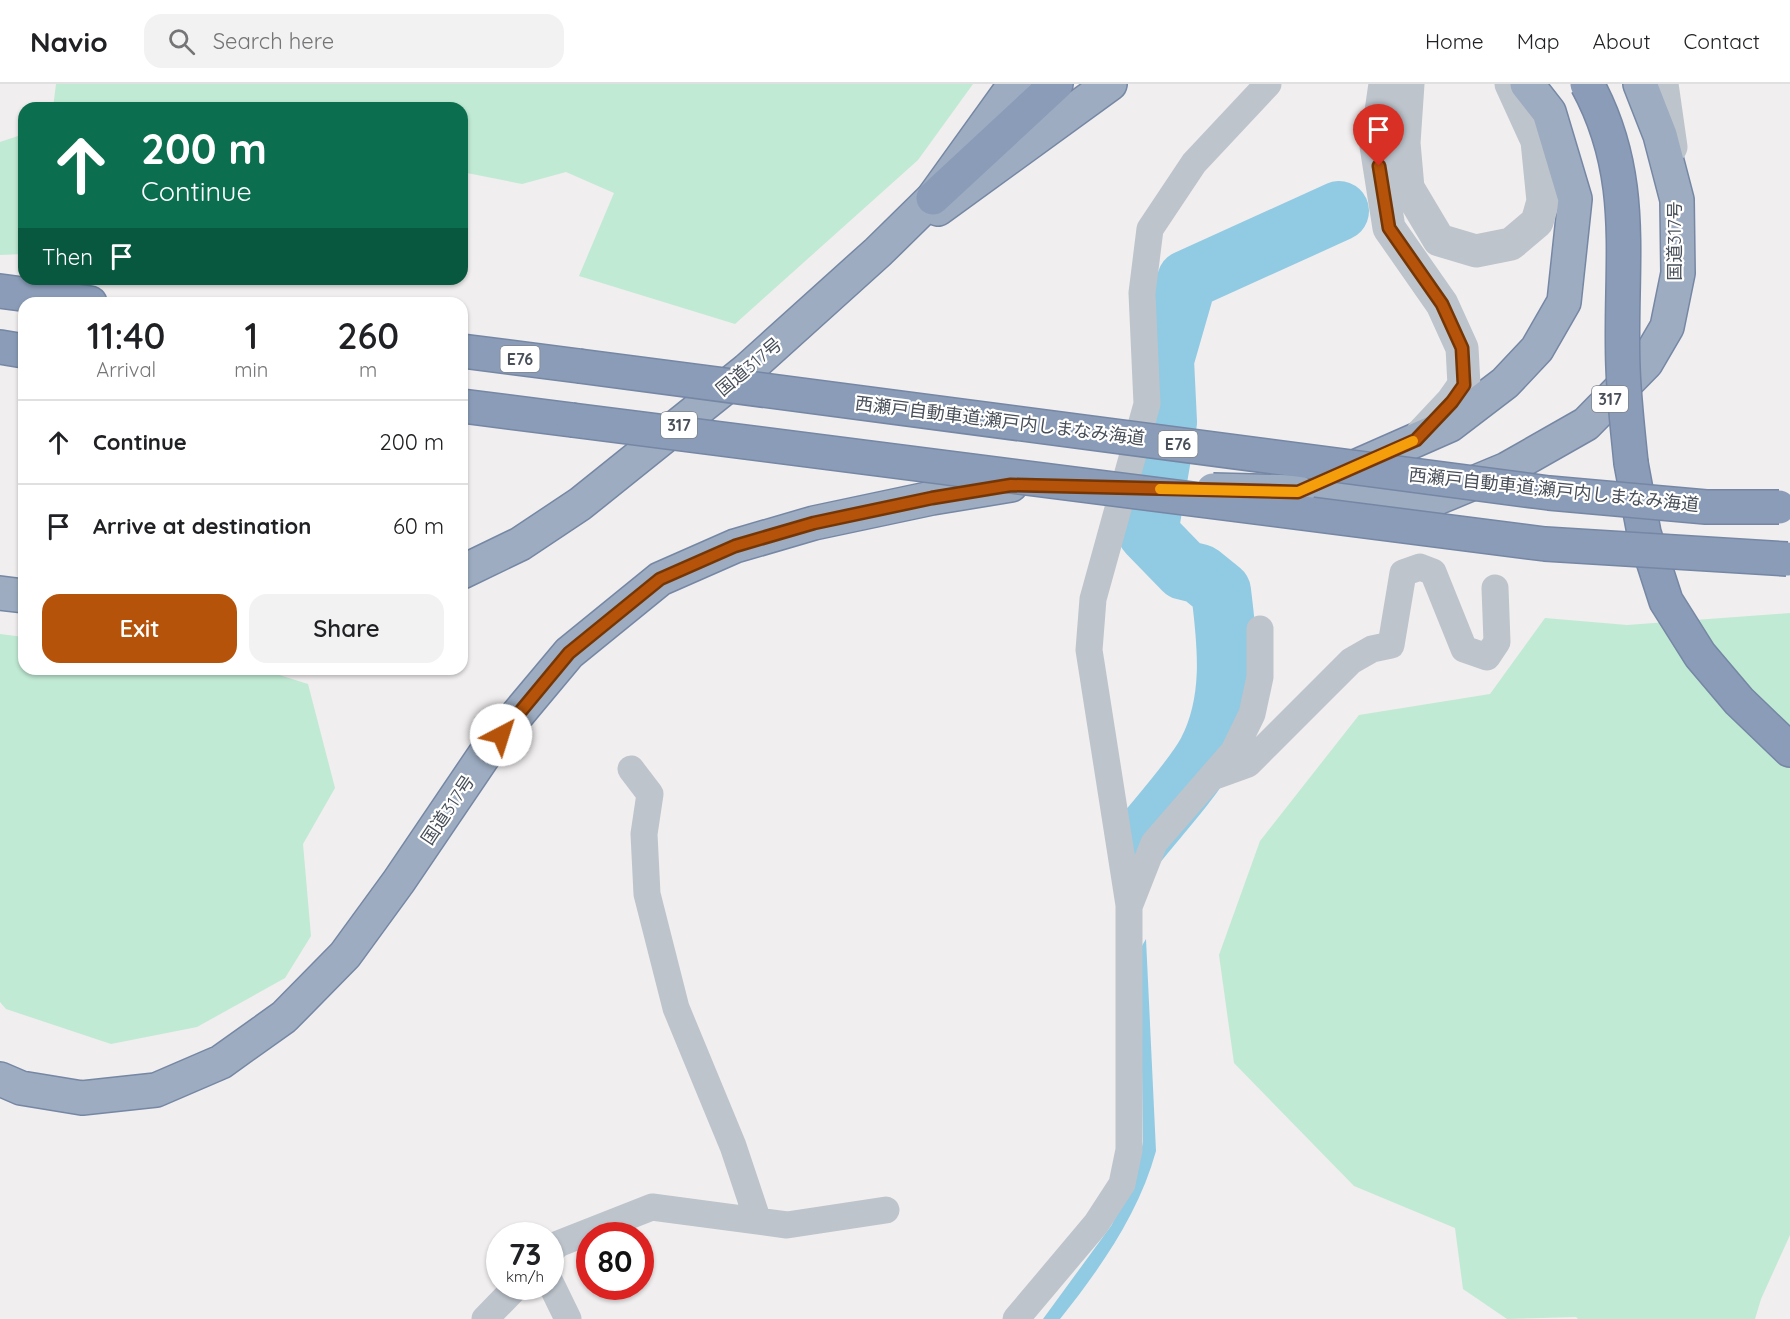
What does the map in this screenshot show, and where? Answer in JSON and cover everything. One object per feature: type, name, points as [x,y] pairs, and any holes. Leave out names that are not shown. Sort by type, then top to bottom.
[{"type":"highway","name":"国道317号","points":[[468,569],[520,544],[580,504],[747,370],[878,252],[933,198],[1015,84]]},
{"type":"highway","points":[[933,198],[1056,84]]},
{"type":"highway","name":"国道317号","points":[[878,252],[1110,84]]},
{"type":"highway","name":"国道317号","points":[[1298,492],[1450,425],[1505,383],[1537,349],[1564,302],[1575,199],[1549,112],[1527,84]]},
{"type":"highway","points":[[1587,84],[1599,105],[1615,149],[1624,207],[1623,367],[1631,464],[1644,533],[1666,601],[1700,656],[1739,701],[1790,750]]},
{"type":"highway","name":"国道317号","points":[[0,1079],[21,1088],[82,1098],[156,1090],[221,1062],[284,1017],[345,955],[399,881],[487,751],[569,653],[660,579],[735,546],[814,523],[932,498],[1011,485],[1298,492],[1418,506],[1507,469],[1586,424],[1646,363],[1667,327],[1678,273],[1677,200],[1660,135],[1640,84]]},
{"type":"highway","points":[[0,291],[43,297]]},
{"type":"highway","points":[[0,347],[18,350]]},
{"type":"highway","name":"西瀬戸自動車道;瀬戸内しまなみ海道","points":[[468,352],[1549,492],[1706,507],[1784,507]]},
{"type":"highway","points":[[468,407],[1545,544],[1788,559]]},
{"type":"highway","points":[[0,593],[18,595]]},
{"type":"street","points":[[1016,1319],[1096,1224],[1122,1184],[1129,1149],[1129,905],[1089,650],[1093,599],[1147,404],[1142,293],[1150,229],[1194,163],[1268,84]]},
{"type":"street","points":[[1385,84],[1376,146],[1389,228],[1442,304],[1462,348],[1464,385],[1452,402],[1416,440]]},
{"type":"street","points":[[1408,84],[1404,143],[1408,188],[1439,240],[1476,251],[1511,244],[1536,222],[1543,201],[1537,141],[1511,84]]},
{"type":"street","points":[[1662,84],[1677,200]]},
{"type":"street","points":[[1212,777],[1248,764],[1351,661],[1372,649],[1391,645],[1403,573],[1420,567],[1432,572],[1464,649],[1487,657],[1497,642],[1495,588]]},
{"type":"street","points":[[1129,905],[1154,843],[1234,751],[1252,714],[1260,677],[1260,629]]},
{"type":"street","points":[[631,769],[650,794],[644,834],[647,894],[676,1008],[733,1146],[758,1221]]},
{"type":"street","points":[[564,1242],[652,1207],[787,1225],[886,1210]]},
{"type":"street","points":[[485,1319],[503,1300]]},
{"type":"street","points":[[559,1300],[568,1319]]},
{"type":"green space","points":[[56,84],[973,84],[918,160],[735,324],[579,276],[614,193],[566,172],[522,184],[468,173],[468,102],[54,102]]},
{"type":"green space","points":[[18,136],[18,254],[0,255],[0,142]]},
{"type":"green space","points":[[1790,613],[1790,1235],[1761,1299],[1755,1319],[1578,1319],[1576,1317],[1507,1319],[1463,1289],[1455,1228],[1354,1186],[1234,1063],[1219,955],[1260,841],[1359,715],[1490,694],[1545,618],[1627,625]]},
{"type":"green space","points":[[0,634],[18,636],[18,675],[279,675],[308,684],[335,788],[303,844],[311,936],[285,978],[197,1027],[111,1044],[6,1009],[0,1002]]},
{"type":"water","points":[[1146,939],[1156,1151],[1149,1174],[1117,1240],[1060,1319],[1043,1319],[1111,1226],[1128,1194],[1139,1161],[1143,1142],[1142,1071],[1136,956]]},
{"type":"waterway","points":[[1139,841],[1184,786],[1207,753],[1222,714],[1227,674],[1226,632],[1221,591],[1200,574],[1184,570],[1148,533],[1167,422],[1164,360],[1187,280],[1339,211]]},
{"type":"slow traffic","points":[[1160,489],[1298,492],[1413,441]]},
{"type":"route","points":[[501,735],[569,653],[660,579],[735,546],[814,523],[932,498],[1011,485],[1298,492],[1416,440],[1452,402],[1464,385],[1462,348],[1442,304],[1389,228],[1379,166]]}]
